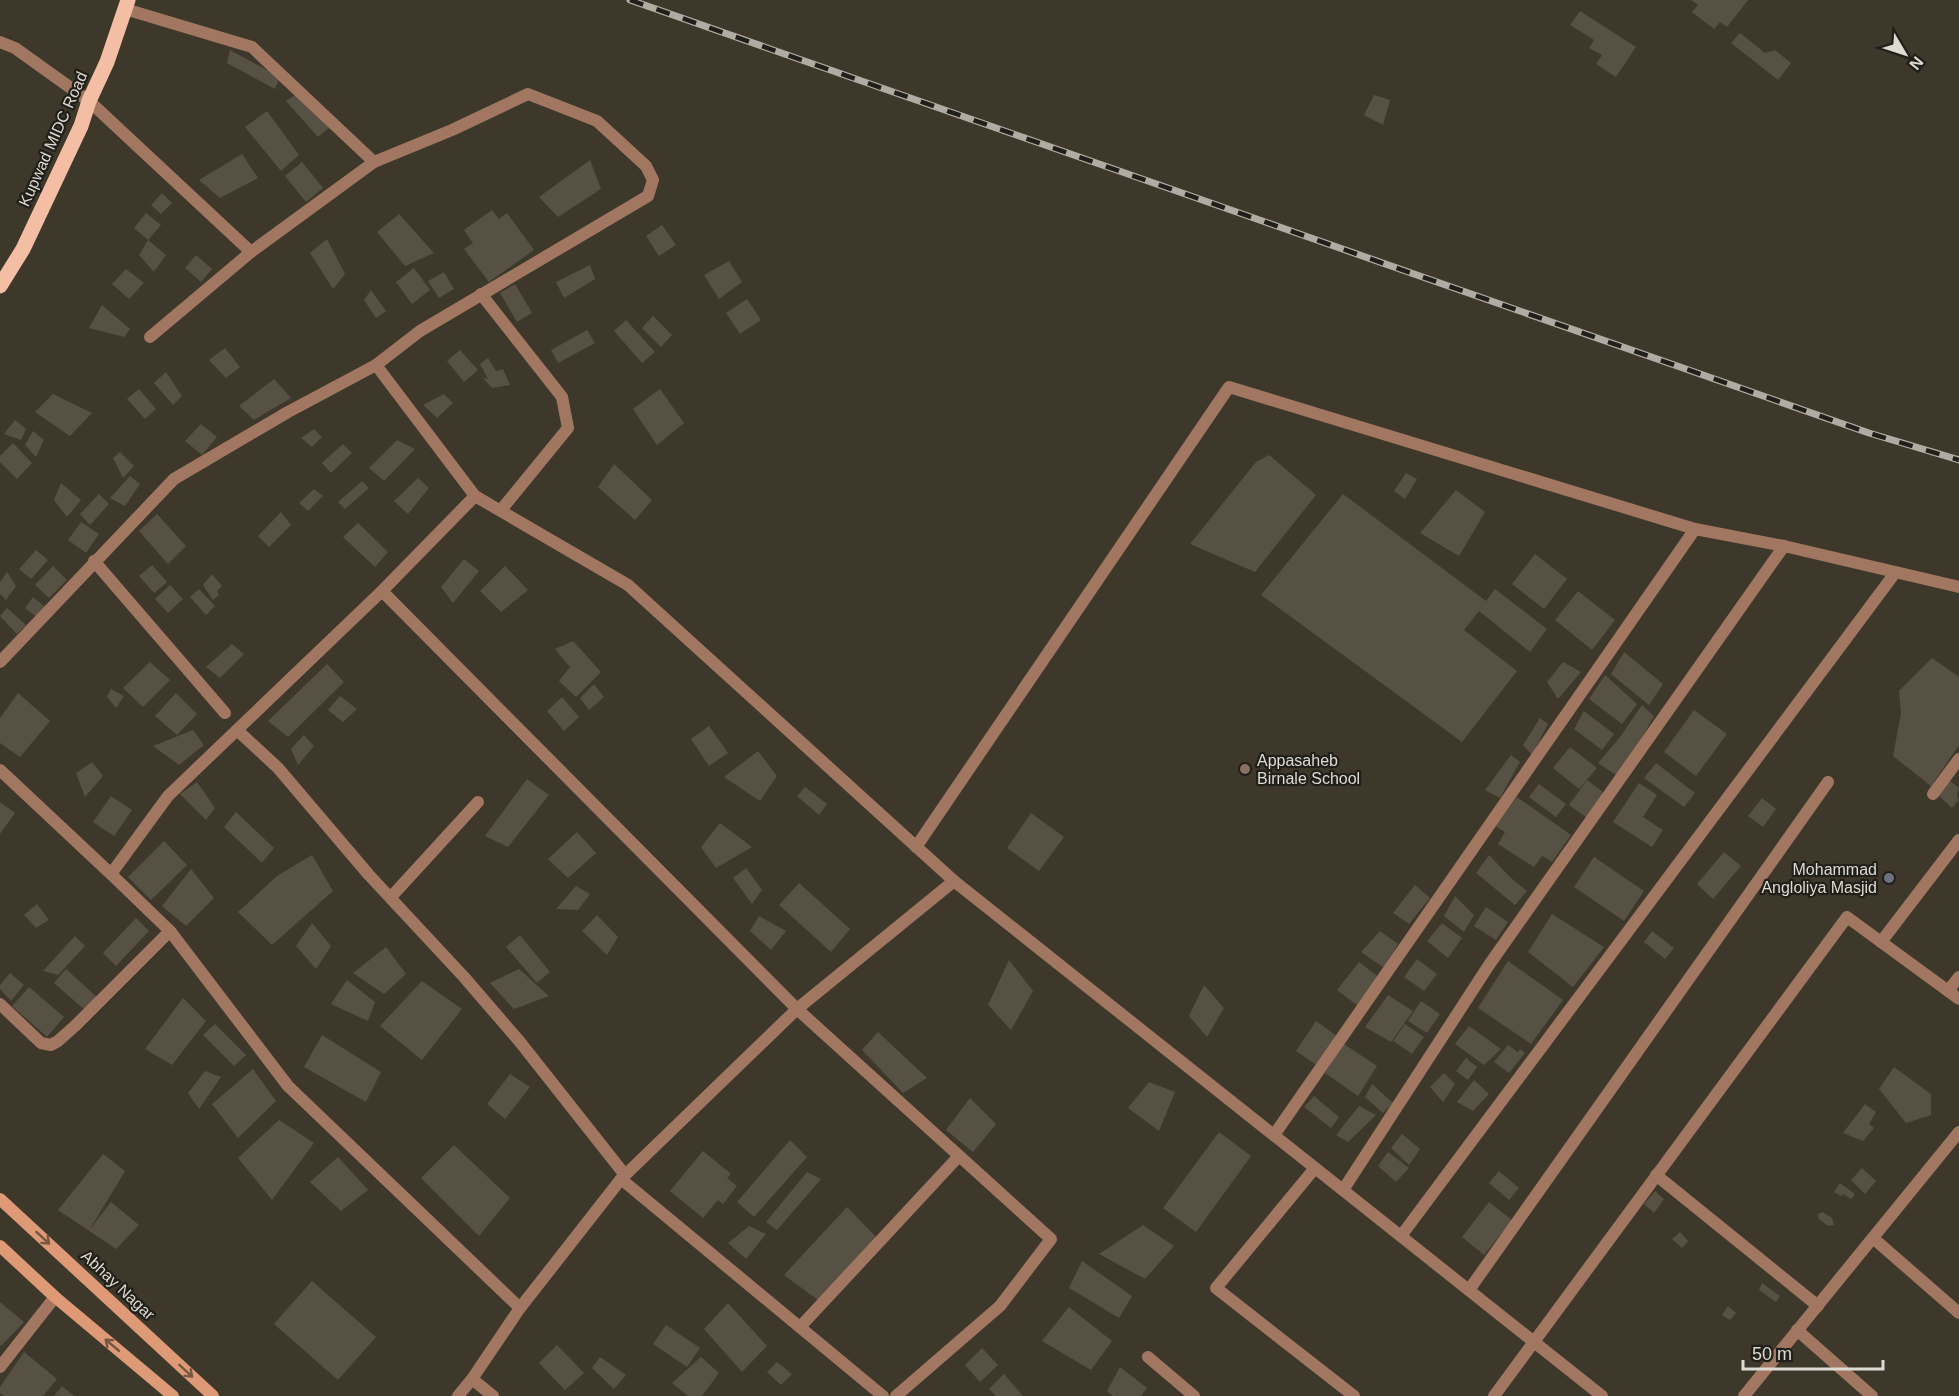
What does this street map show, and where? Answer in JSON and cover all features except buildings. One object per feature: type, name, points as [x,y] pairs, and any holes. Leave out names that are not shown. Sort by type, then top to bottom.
[{"type":"main road","name":"Kupwad MIDC Road","points":[[0,286],[23,249],[81,126],[89,101],[107,62],[126,5]]},
{"type":"main road","name":"Abhay Nagar","points":[[0,1199],[213,1396]]},
{"type":"main road","points":[[0,1246],[55,1297],[173,1396]]},
{"type":"street","points":[[126,5],[252,47],[375,162]]},
{"type":"street","points":[[0,42],[15,48],[89,101],[251,252]]},
{"type":"street","points":[[0,662],[174,479],[288,412],[376,365],[420,331],[648,196],[653,180],[646,166],[597,121],[528,94],[452,130],[375,162],[251,252],[150,337]]},
{"type":"street","points":[[481,294],[562,397],[568,428],[501,510]]},
{"type":"street","points":[[376,365],[475,496],[628,585],[954,881],[1602,1396]]},
{"type":"street","points":[[916,847],[1229,387],[1695,529],[1784,546],[1959,587]]},
{"type":"street","points":[[111,874],[168,795],[382,591],[475,496]]},
{"type":"street","points":[[1274,1136],[1695,529]]},
{"type":"street","points":[[1343,1190],[1489,964],[1784,546]]},
{"type":"street","points":[[94,561],[225,713]]},
{"type":"street","points":[[1401,1236],[1895,573]]},
{"type":"street","points":[[382,591],[797,1009],[1051,1239],[1000,1306],[896,1396]]},
{"type":"street","points":[[237,730],[278,768],[362,866],[464,977],[520,1042],[623,1177],[883,1396]]},
{"type":"street","points":[[1933,795],[1959,759]]},
{"type":"street","points":[[0,770],[170,932],[288,1086],[520,1308]]},
{"type":"street","points":[[1469,1290],[1828,782]]},
{"type":"street","points":[[391,897],[478,802]]},
{"type":"street","points":[[1881,942],[1959,840]]},
{"type":"street","points":[[458,1396],[520,1308],[623,1177],[797,1009],[954,881]]},
{"type":"street","points":[[1494,1396],[1847,917],[1959,999]]},
{"type":"street","points":[[0,1004],[41,1043],[51,1045],[76,1025],[170,932]]},
{"type":"street","points":[[1948,991],[1959,977]]},
{"type":"street","points":[[1744,1396],[1959,1132]]},
{"type":"street","points":[[800,1327],[958,1156]]},
{"type":"street","points":[[1315,1168],[1216,1288],[1354,1396]]},
{"type":"street","points":[[1656,1175],[1818,1305]]},
{"type":"street","points":[[1873,1238],[1959,1313]]},
{"type":"street","points":[[0,1367],[55,1297]]},
{"type":"street","points":[[1797,1330],[1872,1396]]},
{"type":"street","points":[[1148,1357],[1194,1396]]},
{"type":"street","points":[[472,1379],[493,1396]]},
{"type":"railway","points":[[630,0],[1869,433],[1959,460]]},
{"type":"place","name":"Appasaheb Birnale School","points":[[1245,769]]},
{"type":"place","name":"Mohammad Angloliya Masjid","points":[[1889,878]]}]
